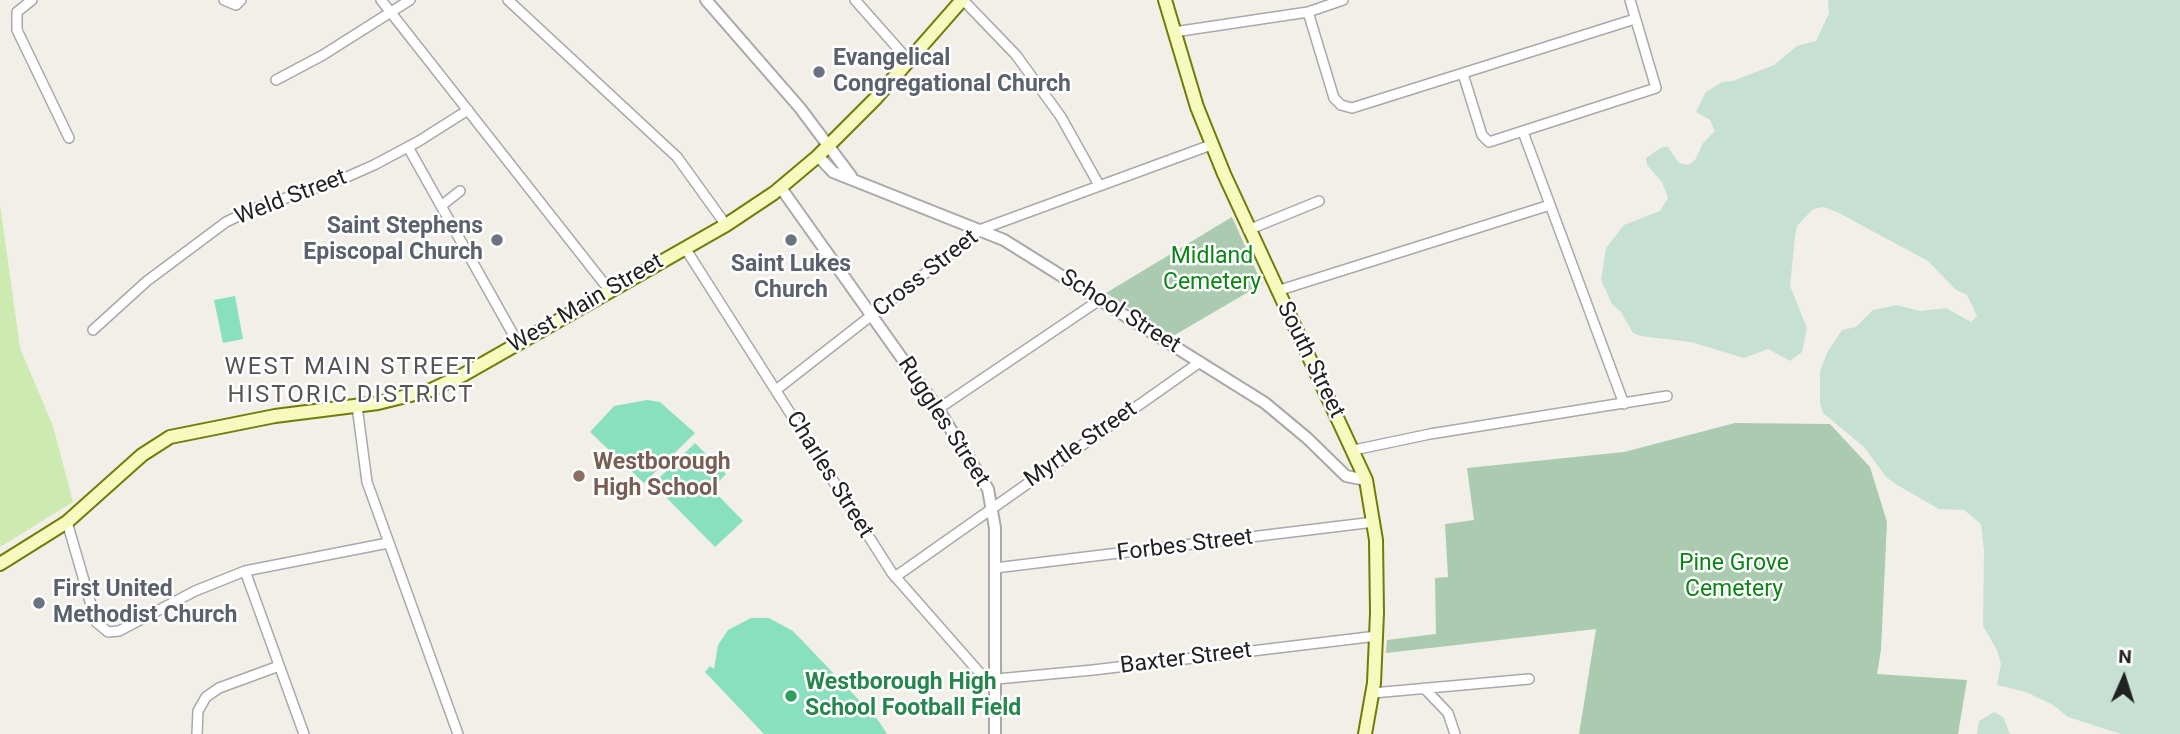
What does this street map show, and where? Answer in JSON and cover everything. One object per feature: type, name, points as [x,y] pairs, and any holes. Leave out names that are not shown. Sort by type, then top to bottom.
[{"type":"main road","name":"West Main Street","points":[[0,564],[67,522],[142,455],[170,438],[266,417],[357,406],[430,390],[726,225],[781,188],[818,156],[909,61],[962,0]]},
{"type":"main road","name":"South Street","points":[[1165,0],[1211,145],[1366,481],[1374,522],[1377,636],[1373,693],[1365,734]]},
{"type":"street","points":[[224,0],[236,5],[241,0]]},
{"type":"street","points":[[381,0],[610,291]]},
{"type":"street","points":[[276,80],[410,0]]},
{"type":"street","points":[[508,0],[677,156],[726,225]]},
{"type":"street","points":[[706,0],[800,108],[852,177]]},
{"type":"street","points":[[855,0],[909,61]]},
{"type":"street","points":[[962,0],[1016,55],[1061,117],[1099,185]]},
{"type":"street","points":[[1174,32],[1308,12],[1343,0]]},
{"type":"street","points":[[1462,74],[1483,138],[1492,142],[1656,88],[1630,0]]},
{"type":"street","points":[[28,2],[17,12],[17,30],[69,138]]},
{"type":"street","points":[[1308,12],[1333,93],[1345,107],[1360,107],[1635,19]]},
{"type":"street","name":"Weld Street","points":[[93,330],[147,281],[226,222],[285,197],[340,180],[408,147],[468,110]]},
{"type":"street","points":[[1524,132],[1624,404]]},
{"type":"street","name":"Cross Street","points":[[776,390],[982,229],[1211,145]]},
{"type":"street","points":[[408,147],[518,343]]},
{"type":"street","name":"School Street","points":[[818,156],[834,172],[982,229],[1101,299],[1280,414],[1346,476],[1366,481]]},
{"type":"street","name":"Ruggles Street","points":[[781,188],[981,474],[993,505],[995,734]]},
{"type":"street","points":[[441,206],[460,191]]},
{"type":"street","points":[[1248,230],[1319,201]]},
{"type":"street","points":[[1277,292],[1550,205]]},
{"type":"street","name":"Charles Street","points":[[685,248],[895,577],[986,680],[995,681]]},
{"type":"street","points":[[938,409],[1101,299]]},
{"type":"street","name":"Myrtle Street","points":[[895,577],[993,505],[1200,362]]},
{"type":"street","points":[[1354,450],[1667,396]]},
{"type":"street","points":[[357,406],[364,472],[387,543],[458,734]]},
{"type":"street","points":[[67,522],[96,622],[108,632],[119,631],[195,591],[245,570],[387,543]]},
{"type":"street","name":"Forbes Street","points":[[995,568],[1374,522]]},
{"type":"street","points":[[245,570],[304,734]]},
{"type":"street","name":"Baxter Street","points":[[995,681],[1377,636]]},
{"type":"street","points":[[197,734],[198,711],[206,697],[219,688],[279,666]]},
{"type":"street","points":[[1373,693],[1529,679]]},
{"type":"street","points":[[1424,688],[1448,713],[1455,734]]},
{"type":"green space","points":[[1828,0],[2180,0],[2180,734],[2121,734],[2068,717],[2053,705],[2026,692],[1997,685],[2001,664],[1997,650],[1983,626],[1984,551],[1981,524],[1964,510],[1939,509],[1897,485],[1886,477],[1864,447],[1823,413],[1820,403],[1820,371],[1827,353],[1842,330],[1856,327],[1873,310],[1897,305],[1920,311],[1946,308],[1971,322],[1977,316],[1967,295],[1956,290],[1928,261],[1837,212],[1824,207],[1813,209],[1797,226],[1795,237],[1790,286],[1807,328],[1802,352],[1790,361],[1768,349],[1744,358],[1691,342],[1640,336],[1633,333],[1621,312],[1612,304],[1601,280],[1606,248],[1624,225],[1660,211],[1668,198],[1662,182],[1647,165],[1646,158],[1662,147],[1668,147],[1679,163],[1688,165],[1695,160],[1703,143],[1715,131],[1710,120],[1696,112],[1706,92],[1722,82],[1733,81],[1774,65],[1797,46],[1816,41],[1829,13]]},
{"type":"green space","points":[[0,204],[20,348],[53,426],[73,502],[0,547]]},
{"type":"green space","name":"Midland Cemetery","points":[[1232,217],[1262,284],[1173,336],[1106,293]]},
{"type":"green space","points":[[235,296],[243,339],[223,343],[214,300]]},
{"type":"green space","points":[[647,400],[660,402],[695,433],[644,483],[590,432],[614,406]]},
{"type":"green space","name":"Pine Grove Cemetery","points":[[1735,423],[1830,424],[1870,467],[1887,522],[1881,650],[1877,674],[1967,680],[1958,734],[1579,734],[1596,629],[1386,653],[1387,640],[1436,634],[1435,578],[1448,577],[1445,524],[1474,520],[1467,468],[1624,452]]},
{"type":"green space","points":[[695,443],[726,474],[712,489],[743,521],[715,547],[653,484]]},
{"type":"green space","name":"Westborough High School Football Field","points":[[751,618],[769,618],[793,631],[878,720],[887,734],[764,734],[705,672],[710,666],[714,669],[718,645],[728,630]]},
{"type":"green space","points":[[1994,712],[2003,717],[2010,734],[1977,734],[1979,721]]},
{"type":"place","name":"Evangelical Congregational Church","points":[[819,72]]},
{"type":"place","name":"Saint Stephens Episcopal Church","points":[[497,240]]},
{"type":"place","name":"Saint Lukes Church","points":[[791,240]]},
{"type":"place","name":"Westborough High School","points":[[579,476]]},
{"type":"place","name":"First United Methodist Church","points":[[39,603]]},
{"type":"place","name":"Westborough High School Football Field","points":[[791,696]]},
{"type":"district","name":"WEST MAIN STREET HISTORIC DISTRICT","points":[[351,382]]}]
